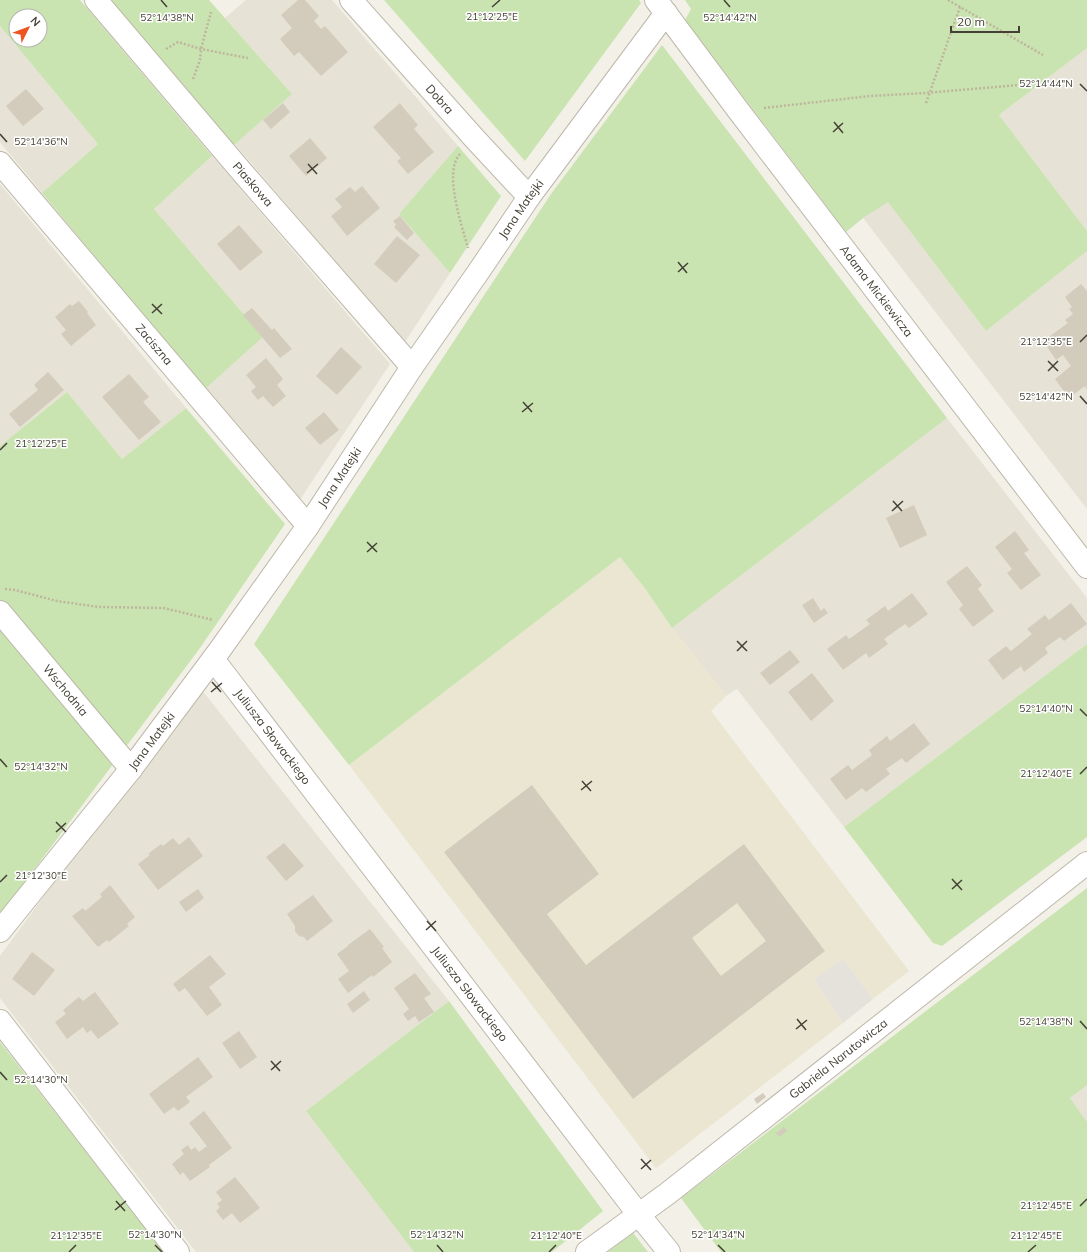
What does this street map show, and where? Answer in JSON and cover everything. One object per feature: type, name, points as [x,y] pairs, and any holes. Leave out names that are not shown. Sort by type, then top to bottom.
[{"type":"street","name":"Piaskowa","points":[[96,0],[412,367]]},
{"type":"street","name":"Dobra","points":[[351,0],[474,139],[529,197]]},
{"type":"street","name":"Adama Mickiewicza","points":[[661,7],[1087,567]]},
{"type":"street","name":"Jana Matejki","points":[[0,931],[132,769],[237,626],[308,526],[412,367],[661,7]]},
{"type":"street","name":"Zaciszna","points":[[0,163],[308,526]]},
{"type":"street","name":"Wschodnia","points":[[0,612],[132,769]]},
{"type":"street","name":"Juliusza Słowackiego","points":[[213,659],[639,1215],[669,1252]]},
{"type":"street","name":"Gabriela Narutowicza","points":[[587,1252],[639,1215],[1087,864]]},
{"type":"street","points":[[0,1021],[178,1252]]},
{"type":"path","points":[[948,0],[1043,55]]},
{"type":"path","points":[[926,103],[960,7]]},
{"type":"path","points":[[181,100],[194,77],[200,60],[201,48],[211,12]]},
{"type":"path","points":[[148,62],[178,42],[248,58]]},
{"type":"path","points":[[738,110],[870,96],[929,93],[1019,85]]},
{"type":"path","points":[[474,139],[457,157],[454,166],[453,180],[456,200],[470,256],[479,272]]},
{"type":"path","points":[[0,588],[15,590],[57,601],[99,607],[164,608],[237,626]]},
{"type":"shaded area","points":[[246,0],[332,0],[458,146],[399,214],[450,273],[403,345],[345,279],[347,275],[235,144],[292,94],[225,18]]},
{"type":"shaded area","points":[[0,26],[8,36],[8,48],[18,48],[98,144],[42,193],[0,142]]},
{"type":"shaded area","points":[[1087,48],[1087,231],[999,115]]},
{"type":"shaded area","points":[[212,156],[390,364],[299,501],[205,389],[263,337],[154,209]]},
{"type":"shaded area","points":[[0,184],[186,408],[122,459],[67,392],[0,446]]},
{"type":"shaded area","points":[[888,201],[986,331],[1087,251],[1087,509],[863,218]]},
{"type":"shaded area","points":[[947,418],[1087,598],[1087,644],[844,827],[737,689],[726,696],[672,628]]},
{"type":"shaded area","points":[[620,557],[644,587],[672,628],[726,696],[711,711],[909,971],[873,999],[843,959],[814,980],[843,1023],[656,1168],[349,765]]},
{"type":"shaded area","points":[[201,689],[449,1001],[306,1111],[414,1252],[196,1252],[0,998],[0,956],[144,760]]},
{"type":"shaded area","points":[[843,958],[873,999],[843,1023],[814,980]]},
{"type":"shaded area","points":[[1087,1085],[1087,1122],[1070,1098]]},
{"type":"green space","points":[[0,0],[80,0],[212,156],[154,209],[263,337],[205,389],[42,193],[98,144],[18,48],[48,48],[48,8],[8,8],[8,36],[0,26]]},
{"type":"green space","points":[[106,0],[209,0],[292,94],[233,146]]},
{"type":"green space","points":[[384,0],[639,0],[641,3],[525,161]]},
{"type":"green space","points":[[685,0],[1087,0],[1087,48],[999,115],[1087,231],[1087,251],[986,331],[888,202],[863,218],[846,232],[685,20],[691,9]]},
{"type":"green space","points":[[662,45],[947,418],[672,628],[644,587],[620,557],[349,765],[254,644],[551,194]]},
{"type":"green space","points":[[458,146],[501,196],[450,273],[399,214]]},
{"type":"green space","points":[[67,392],[122,459],[186,408],[285,524],[200,648],[0,915],[0,446]]},
{"type":"green space","points":[[1087,644],[1087,837],[942,946],[933,943],[844,827]]},
{"type":"green space","points":[[1087,888],[1087,1085],[1070,1098],[1087,1122],[1087,1252],[721,1252],[681,1198]]},
{"type":"green space","points":[[449,1001],[603,1211],[552,1252],[414,1252],[306,1111]]},
{"type":"green space","points":[[0,1042],[164,1252],[0,1252]]},
{"type":"green space","points":[[633,1233],[648,1252],[608,1252]]},
{"type":"building","points":[[298,0],[305,0],[319,16],[314,21],[321,29],[325,26],[348,52],[321,76],[299,52],[294,56],[280,39],[292,28],[281,15]]},
{"type":"building","points":[[26,89],[44,109],[23,126],[6,106]]},
{"type":"building","points":[[283,103],[290,112],[271,129],[263,120]]},
{"type":"building","points":[[400,103],[418,125],[414,129],[434,152],[408,174],[397,161],[401,158],[373,127]]},
{"type":"building","points":[[310,138],[327,158],[306,176],[289,156]]},
{"type":"building","points":[[362,186],[380,208],[347,236],[331,216],[342,207],[335,199],[350,187],[355,192]]},
{"type":"building","points":[[400,216],[414,233],[407,240],[394,227],[396,225],[393,221]]},
{"type":"building","points":[[239,225],[263,252],[240,271],[217,244]]},
{"type":"building","points":[[397,236],[420,255],[396,283],[374,264]]},
{"type":"building","points":[[1081,284],[1087,291],[1087,390],[1085,386],[1069,398],[1055,379],[1071,366],[1063,355],[1056,360],[1043,341],[1068,323],[1065,320],[1073,314],[1069,309],[1072,307],[1065,297]]},
{"type":"building","points":[[79,301],[96,325],[71,346],[61,334],[66,330],[55,317],[70,304],[72,306]]},
{"type":"building","points":[[252,308],[272,330],[274,328],[292,349],[280,358],[243,315]]},
{"type":"building","points":[[341,347],[362,367],[337,395],[316,376]]},
{"type":"building","points":[[266,358],[283,379],[277,385],[286,396],[273,407],[263,396],[258,400],[251,391],[256,387],[246,375]]},
{"type":"building","points":[[48,372],[64,390],[20,427],[9,414],[38,390],[34,385]]},
{"type":"building","points":[[129,374],[149,397],[143,402],[161,422],[139,440],[102,397]]},
{"type":"building","points":[[324,412],[339,430],[320,445],[305,428]]},
{"type":"building","points":[[914,505],[927,535],[900,548],[886,518]]},
{"type":"building","points":[[1015,531],[1029,550],[1024,553],[1041,575],[1021,590],[1007,573],[1012,569],[995,547]]},
{"type":"building","points":[[967,566],[982,585],[978,589],[994,611],[973,627],[959,609],[963,605],[946,582]]},
{"type":"building","points":[[912,593],[928,614],[909,628],[905,624],[884,639],[888,644],[869,658],[866,653],[843,670],[827,649],[846,635],[849,639],[870,624],[866,620],[885,606],[888,611]]},
{"type":"building","points":[[813,598],[821,611],[824,608],[828,613],[814,623],[802,605]]},
{"type":"building","points":[[1071,603],[1087,624],[1064,641],[1060,637],[1045,648],[1048,653],[1024,672],[1021,666],[1003,680],[988,660],[1006,646],[1011,651],[1032,634],[1027,629],[1045,615],[1049,620]]},
{"type":"building","points":[[790,650],[800,662],[770,685],[760,673]]},
{"type":"building","points":[[812,673],[834,701],[811,721],[788,692]]},
{"type":"building","points":[[914,723],[930,744],[906,763],[902,758],[886,769],[890,774],[866,792],[862,788],[846,800],[830,779],[848,765],[852,770],[872,755],[869,750],[887,736],[890,741]]},
{"type":"building","points":[[532,785],[599,874],[547,914],[586,965],[744,844],[825,951],[633,1099],[444,852]],"holes":[[[737,903],[766,941],[721,976],[692,938]]]},
{"type":"building","points":[[189,837],[203,856],[158,890],[138,864],[161,844],[163,846],[173,838],[179,845]]},
{"type":"building","points":[[284,843],[304,866],[286,881],[266,857]]},
{"type":"building","points":[[110,885],[135,917],[127,924],[129,926],[109,942],[107,940],[98,947],[72,916],[83,908],[85,911],[102,897],[100,894]]},
{"type":"building","points":[[198,889],[204,898],[186,912],[179,902]]},
{"type":"building","points":[[313,895],[333,921],[307,941],[304,937],[299,936],[295,931],[295,926],[287,914]]},
{"type":"building","points":[[370,929],[384,947],[382,948],[392,962],[373,977],[372,975],[348,993],[338,979],[349,971],[337,954]]},
{"type":"building","points":[[32,952],[55,970],[34,996],[12,979]]},
{"type":"building","points":[[210,955],[226,974],[209,987],[222,1005],[207,1016],[185,988],[179,992],[173,984]]},
{"type":"building","points":[[415,973],[431,994],[424,998],[434,1012],[419,1022],[415,1016],[408,1021],[403,1014],[409,1009],[394,988]]},
{"type":"building","points":[[364,991],[370,1000],[353,1013],[347,1004]]},
{"type":"building","points":[[95,992],[119,1024],[98,1039],[91,1030],[87,1033],[83,1027],[67,1039],[55,1022],[66,1014],[63,1010],[79,997],[83,1001]]},
{"type":"building","points":[[239,1031],[257,1057],[240,1069],[222,1043]]},
{"type":"building","points":[[198,1057],[213,1077],[186,1097],[190,1102],[178,1111],[174,1107],[164,1114],[149,1094]]},
{"type":"building","points":[[763,1093],[766,1097],[757,1104],[754,1099]]},
{"type":"building","points":[[204,1111],[232,1148],[209,1165],[210,1167],[190,1181],[183,1172],[180,1175],[172,1164],[184,1154],[181,1150],[188,1145],[191,1150],[195,1147],[199,1152],[207,1146],[189,1123]]},
{"type":"building","points":[[784,1127],[787,1131],[779,1137],[776,1133]]},
{"type":"building","points":[[235,1177],[260,1208],[240,1223],[232,1213],[223,1220],[216,1211],[220,1207],[217,1204],[222,1200],[216,1192]]}]
